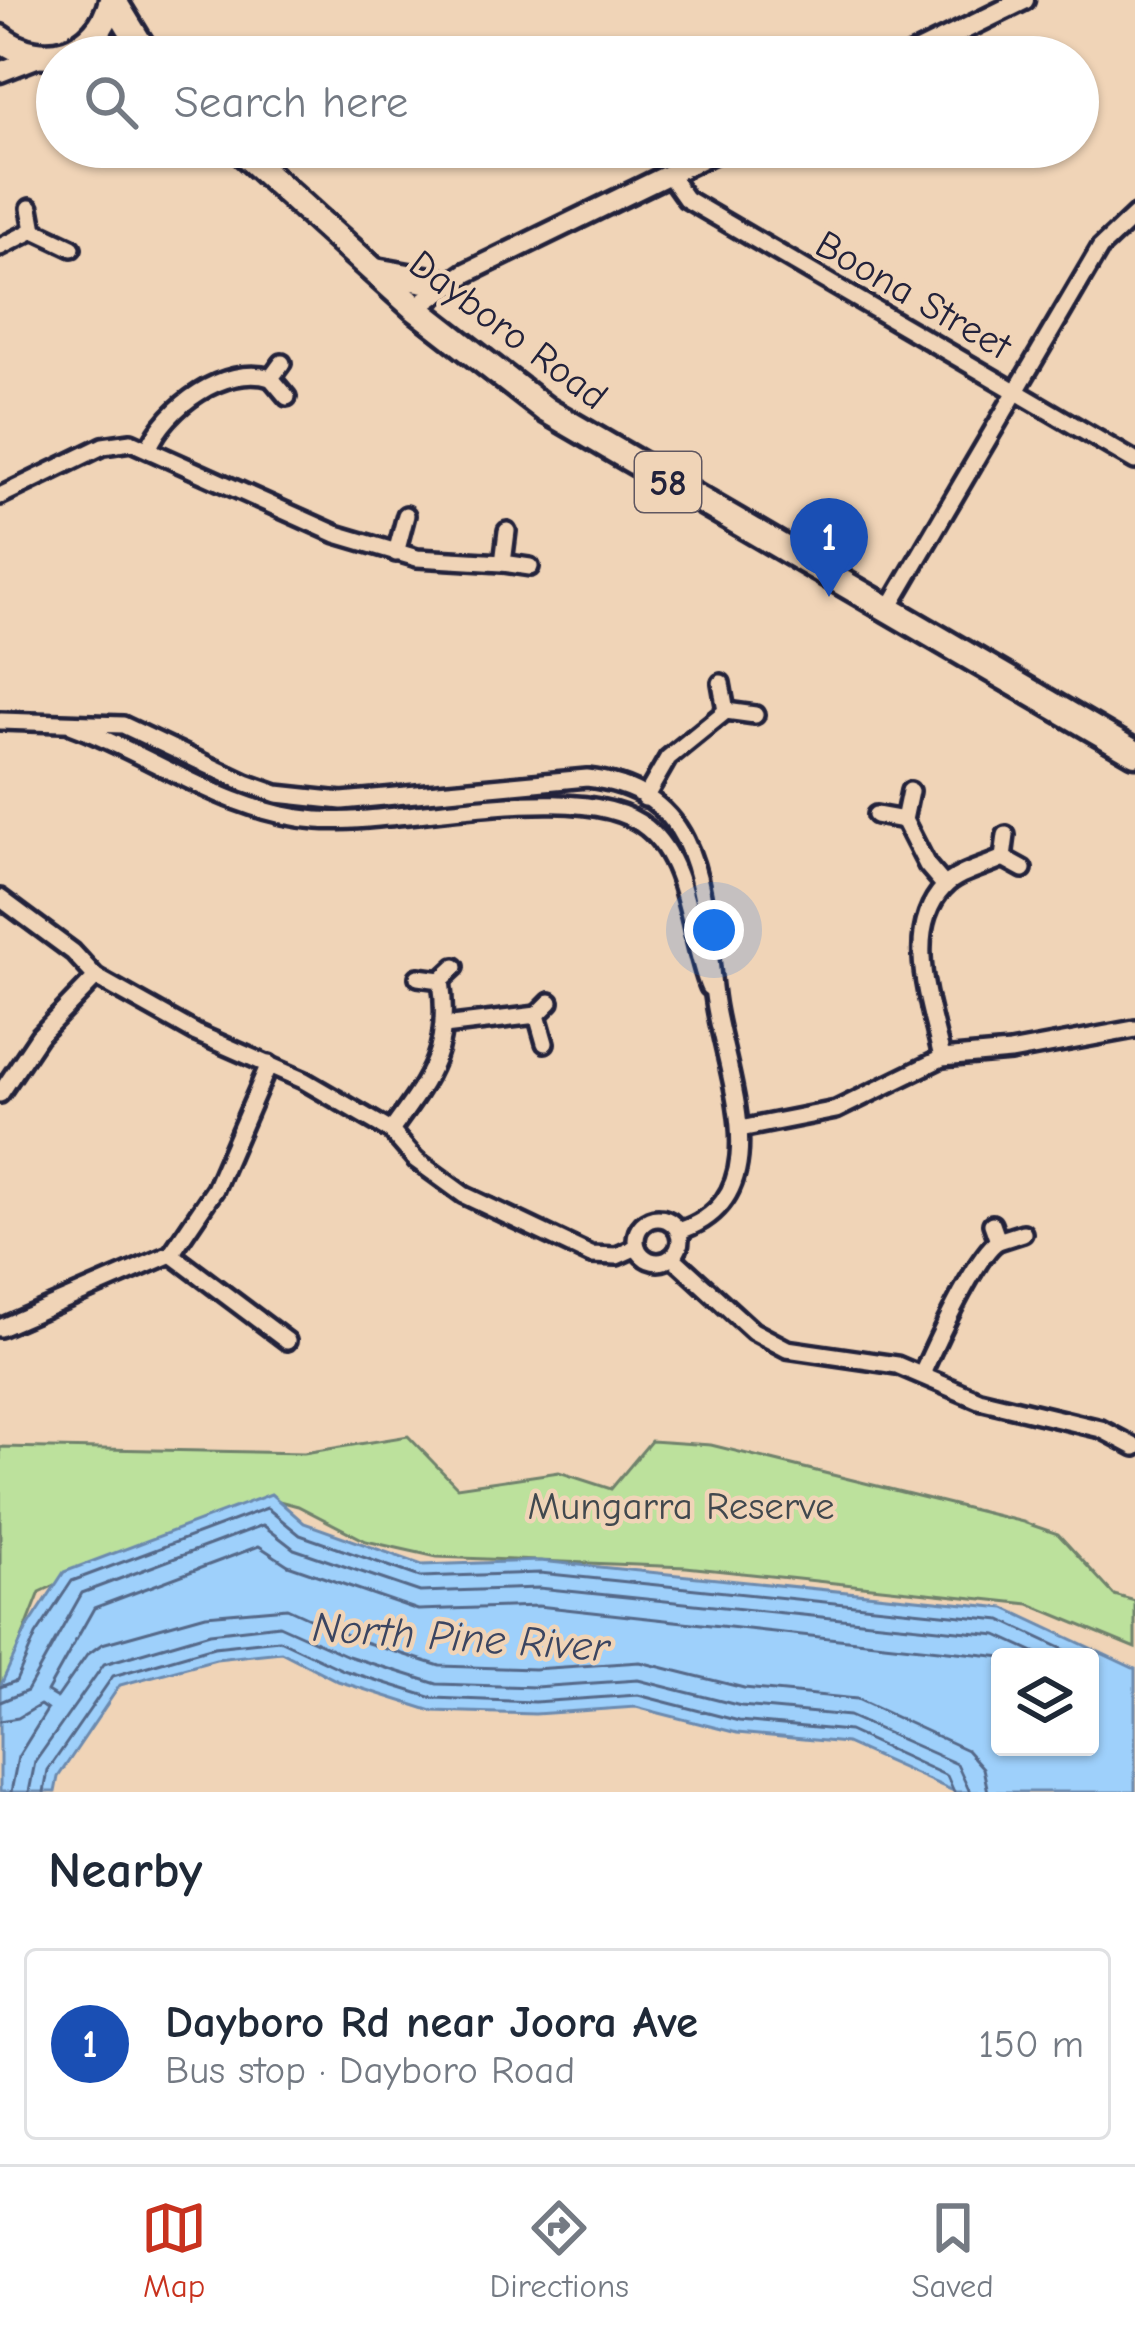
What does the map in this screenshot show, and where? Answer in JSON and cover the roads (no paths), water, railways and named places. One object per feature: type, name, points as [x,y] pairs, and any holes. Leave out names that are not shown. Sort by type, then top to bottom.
[{"type":"main road","points":[[94,36],[113,0]]},
{"type":"main road","points":[[113,0],[135,36]]},
{"type":"main road","points":[[0,38],[36,54]]},
{"type":"main road","name":"Dayboro Road","points":[[260,168],[415,308],[546,410],[1135,753]]},
{"type":"main road","points":[[372,271],[453,280],[456,341]]},
{"type":"street","points":[[951,36],[1024,0]]},
{"type":"street","points":[[0,72],[36,58]]},
{"type":"street","points":[[415,308],[453,280],[683,168]]},
{"type":"street","name":"Boona Street","points":[[669,175],[686,199],[1135,461]]},
{"type":"street","points":[[30,208],[34,230]]},
{"type":"street","points":[[889,608],[1100,248],[1135,215]]},
{"type":"street","points":[[0,247],[34,230]]},
{"type":"street","points":[[34,230],[72,248]]},
{"type":"street","points":[[271,378],[282,363]]},
{"type":"street","points":[[149,448],[174,409],[246,374],[271,378],[287,397]]},
{"type":"street","points":[[0,496],[104,446],[131,442],[273,510],[396,553],[530,567]]},
{"type":"street","points":[[396,553],[406,515]]},
{"type":"street","points":[[503,562],[507,531]]},
{"type":"street","points":[[721,682],[726,711]]},
{"type":"street","points":[[645,798],[668,758],[726,711],[754,715]]},
{"type":"street","points":[[0,721],[123,725],[246,783],[309,799],[342,801],[587,778],[645,798],[671,820],[697,862],[714,961],[714,997]]},
{"type":"street","points":[[64,723],[115,741],[222,796],[283,816],[342,822],[575,803],[616,809],[650,830],[670,860],[714,997],[742,1149],[733,1186],[699,1222],[679,1231]]},
{"type":"street","points":[[910,791],[904,820],[927,865],[945,886]]},
{"type":"street","points":[[876,815],[904,820]]},
{"type":"street","points":[[1003,858],[1006,835]]},
{"type":"street","points":[[942,1058],[922,959],[930,914],[945,886],[1003,858]]},
{"type":"street","points":[[1003,858],[1023,869]]},
{"type":"street","points":[[0,898],[73,952],[96,977],[391,1131],[433,1174],[502,1215],[591,1255],[617,1256],[637,1247]]},
{"type":"street","points":[[441,980],[455,967]]},
{"type":"street","points":[[418,976],[441,980]]},
{"type":"street","points":[[0,1094],[39,1036],[96,977]]},
{"type":"street","points":[[391,1131],[434,1070],[444,1026],[441,980]]},
{"type":"street","points":[[444,1026],[537,1015],[550,1002]]},
{"type":"street","points":[[537,1015],[545,1043]]},
{"type":"street","points":[[740,1129],[836,1110],[942,1058],[1010,1052],[1135,1029]]},
{"type":"street","points":[[0,1328],[171,1255],[215,1190],[269,1064]]},
{"type":"street","points":[[647,1220],[669,1220],[679,1231],[680,1245],[672,1257],[652,1261],[637,1247],[637,1232],[647,1220]]},
{"type":"street","points":[[992,1224],[998,1240]]},
{"type":"street","points":[[922,1374],[985,1253],[998,1240],[1023,1233]]},
{"type":"street","points":[[171,1255],[286,1341]]},
{"type":"street","points":[[672,1257],[768,1341],[922,1374],[1000,1406],[1132,1438]]},
{"type":"water","name":"North Pine River","points":[[271,1494],[304,1523],[422,1565],[540,1561],[1005,1608],[1090,1648],[991,1648],[991,1756],[1099,1756],[1099,1652],[1135,1669],[1135,1792],[956,1792],[846,1743],[737,1733],[636,1707],[535,1714],[432,1711],[338,1681],[281,1652],[216,1659],[120,1685],[58,1777],[55,1792],[0,1792],[0,1687],[26,1630],[64,1572]]},
{"type":"place","name":"Dayboro Rd near Joora Ave","points":[[829,597]]},
{"type":"park label","name":"Mungarra Reserve","points":[[681,1505]]}]
